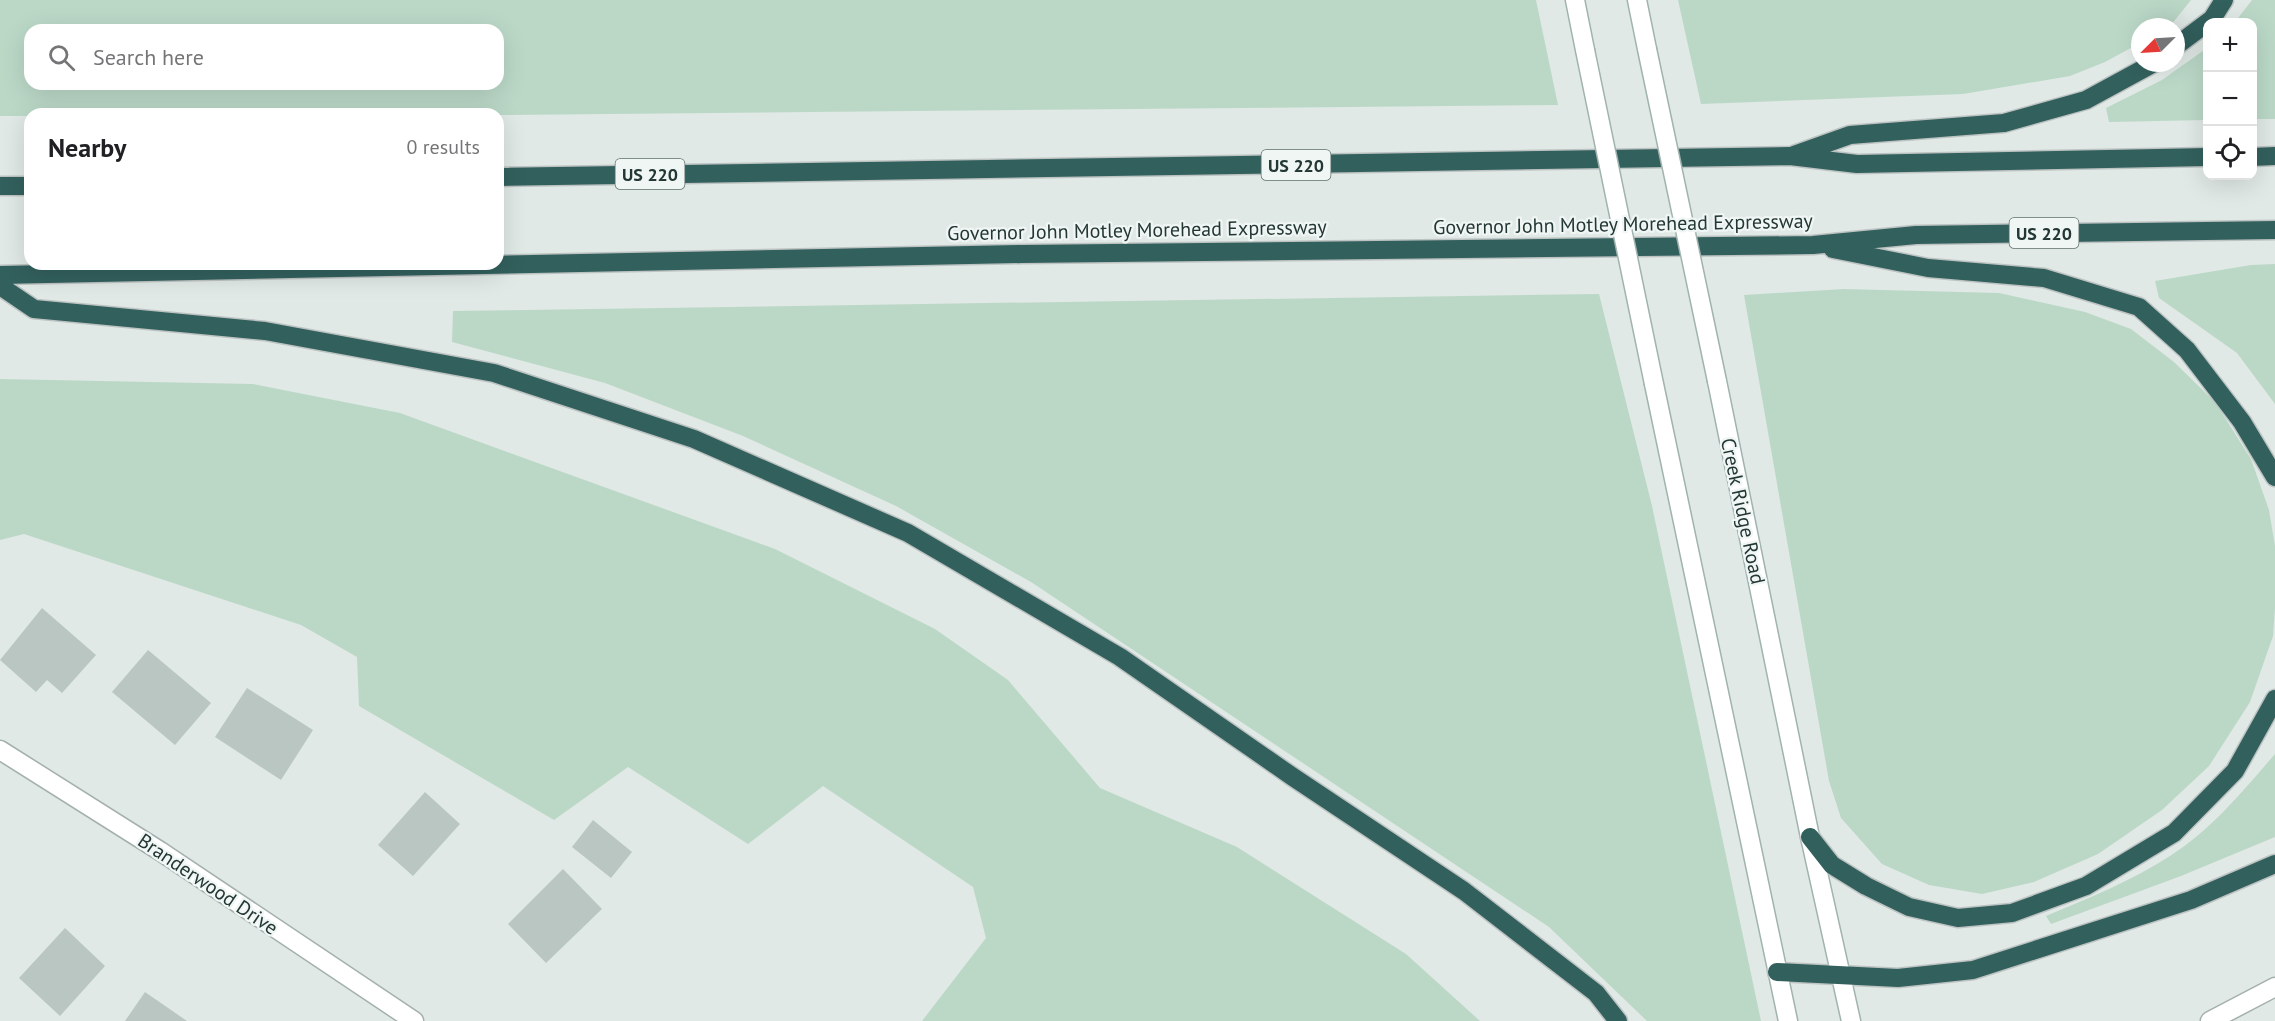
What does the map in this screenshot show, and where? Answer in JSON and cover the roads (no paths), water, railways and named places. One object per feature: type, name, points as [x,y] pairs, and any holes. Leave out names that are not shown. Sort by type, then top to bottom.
[{"type":"highway","points":[[2185,39],[2212,19],[2224,0]]},
{"type":"highway","points":[[1790,156],[1850,135],[2004,123],[2085,100],[2137,72]]},
{"type":"highway","name":"US 220","points":[[504,177],[1790,156],[1857,165],[2203,157]]},
{"type":"highway","points":[[2257,157],[2275,156]]},
{"type":"highway","points":[[0,186],[24,186]]},
{"type":"highway","name":"Governor John Motley Morehead Expressway","points":[[504,265],[1022,254],[1813,245],[1916,236],[2275,230]]},
{"type":"highway","points":[[1813,245],[1928,268],[2044,278],[2139,307],[2187,350],[2242,422],[2275,477]]},
{"type":"highway","name":"Governor John Motley Morehead Expressway","points":[[0,275],[243,270]]},
{"type":"highway","points":[[0,286],[34,309],[265,331],[494,373],[694,439],[908,533],[1120,657],[1293,777],[1464,891],[1596,993],[1618,1021]]},
{"type":"highway","points":[[1810,837],[1832,865],[1866,886],[1909,907],[1958,918],[2012,913],[2086,886],[2174,833],[2235,771],[2275,699]]},
{"type":"highway","points":[[1777,972],[1898,978],[1973,969],[2191,900],[2275,864]]},
{"type":"main road","points":[[1575,0],[1788,1021]]},
{"type":"main road","name":"Creek Ridge Road","points":[[1637,0],[1810,837],[1851,1021]]},
{"type":"main road","name":"Branderwood Drive","points":[[0,750],[160,851],[414,1021]]},
{"type":"main road","points":[[2210,1021],[2275,987]]}]
